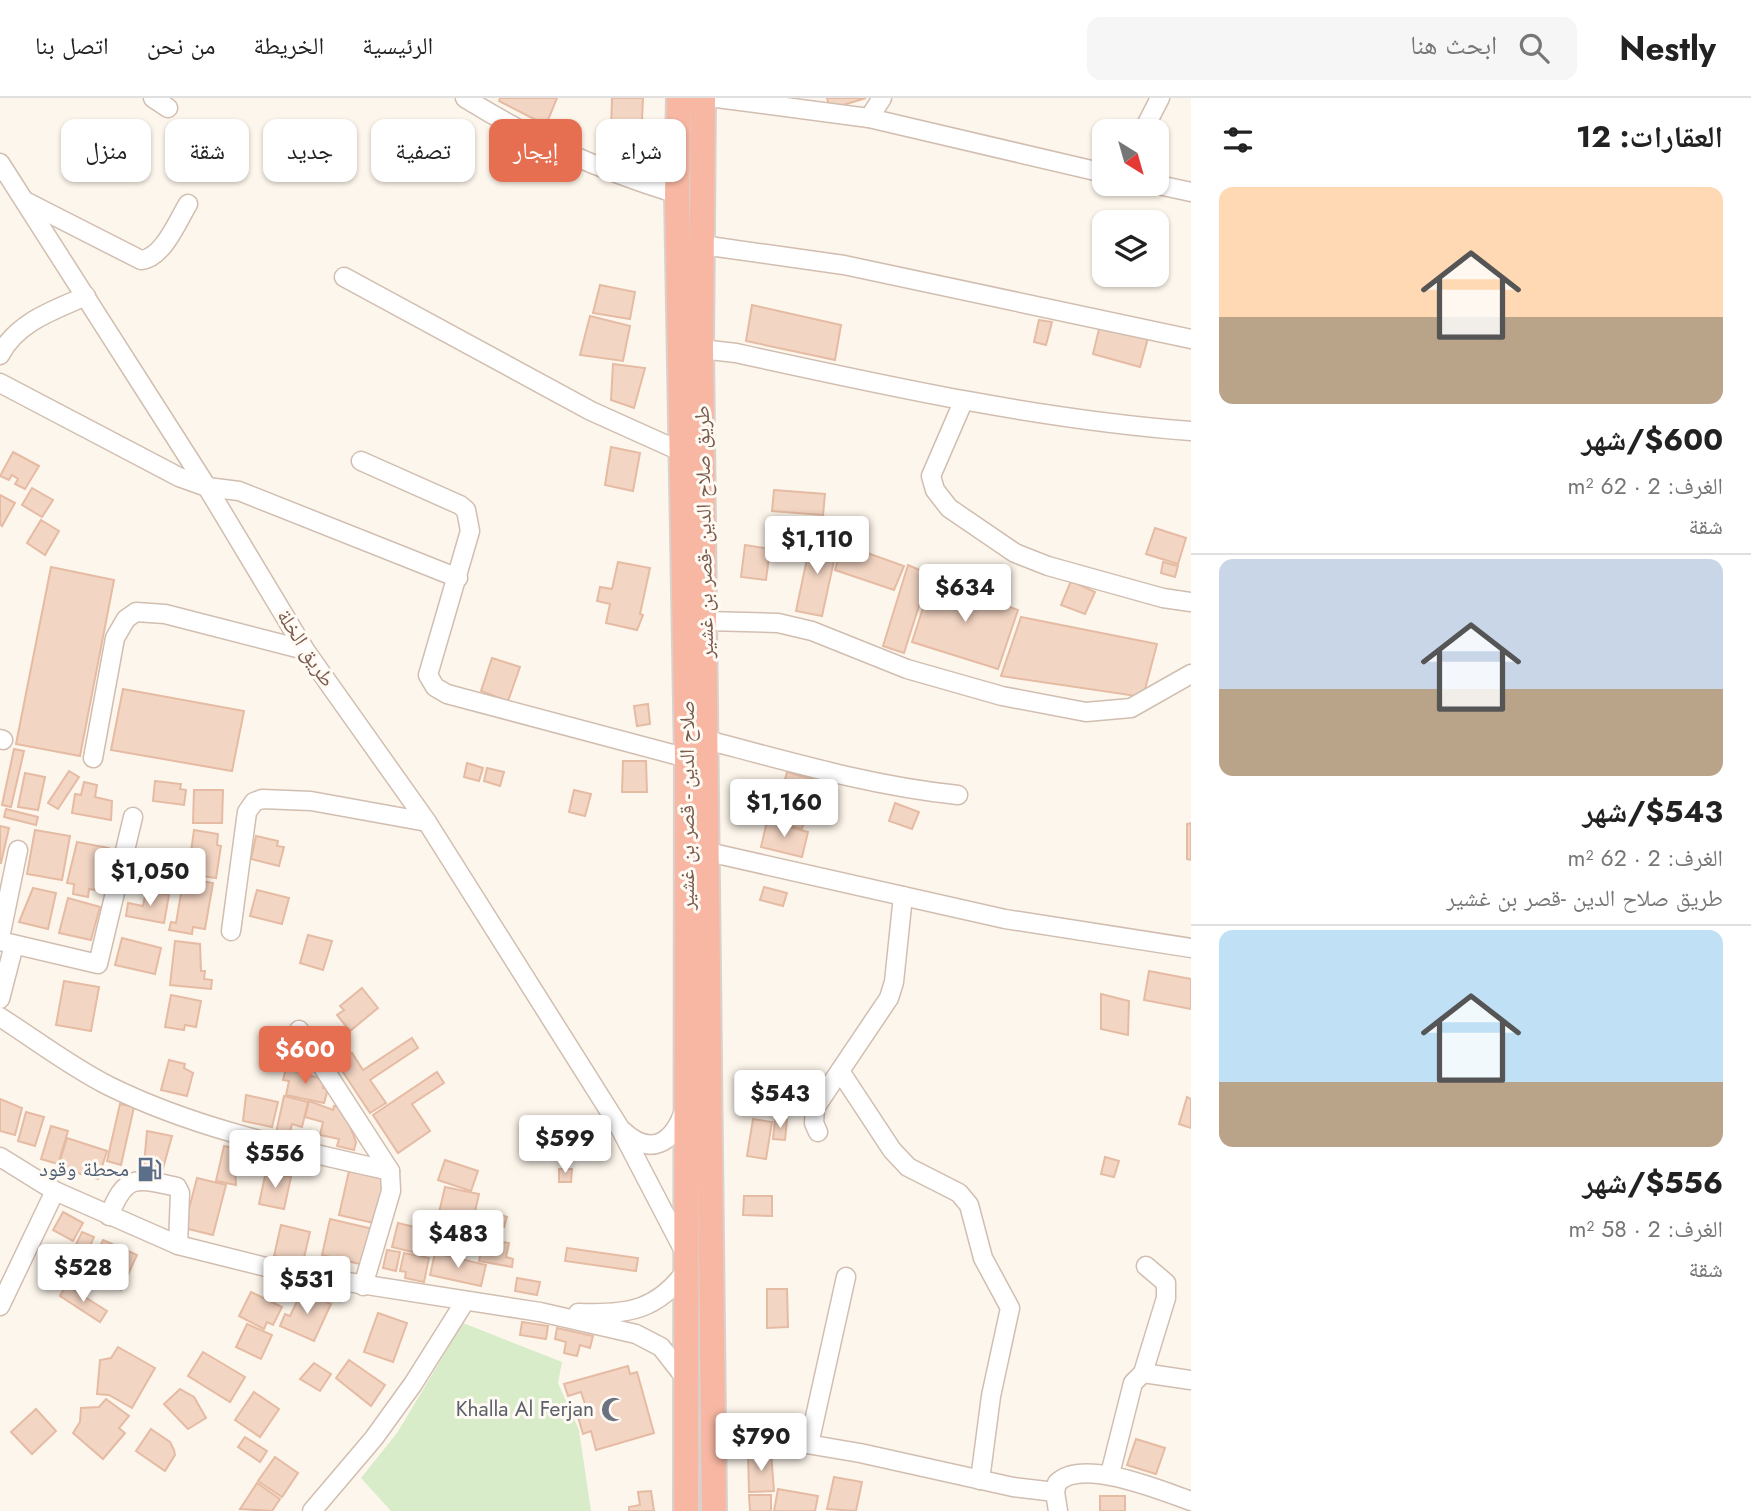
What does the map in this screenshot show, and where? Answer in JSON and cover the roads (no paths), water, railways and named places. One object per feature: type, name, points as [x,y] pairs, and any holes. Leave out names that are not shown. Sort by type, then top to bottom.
[{"type":"highway","name":"صلاح الدين - قصر بن غشير","points":[[686,1511],[687,758],[677,194],[687,98]]},
{"type":"highway","name":"طريق صلاح الدين -قصر بن غشير","points":[[687,98],[702,245],[714,1511]]},
{"type":"street","points":[[465,98],[557,150],[606,172],[677,194]]},
{"type":"street","points":[[717,98],[869,118],[1092,170]]},
{"type":"street","points":[[869,118],[882,98]]},
{"type":"street","points":[[1149,119],[1160,98]]},
{"type":"street","name":"طريق الخلة","points":[[0,163],[207,486],[306,650],[427,822],[620,1128],[688,1264]]},
{"type":"street","points":[[0,187],[28,204],[141,260],[149,260],[158,253],[188,204]]},
{"type":"street","points":[[1169,187],[1191,192]]},
{"type":"street","points":[[702,245],[844,265],[1191,339]]},
{"type":"street","points":[[344,277],[591,411],[682,452]]},
{"type":"street","points":[[0,355],[5,346],[38,317],[86,296]]},
{"type":"street","points":[[701,349],[736,353],[963,402],[1032,414],[1191,431]]},
{"type":"street","points":[[0,383],[179,477],[207,486],[239,491],[458,578]]},
{"type":"street","points":[[963,402],[931,476],[934,490],[949,508],[1015,553],[1048,566],[1163,598],[1191,602]]},
{"type":"street","points":[[361,461],[466,510],[470,531],[429,675],[435,687],[460,697],[687,758]]},
{"type":"street","points":[[93,758],[115,638],[126,619],[136,612],[165,614],[306,650]]},
{"type":"street","points":[[706,621],[778,623],[812,631],[919,673],[1002,696],[1086,712],[1131,708],[1191,674]]},
{"type":"street","points":[[707,740],[842,777],[904,789],[958,795]]},
{"type":"street","points":[[231,931],[247,812],[254,802],[261,799],[311,800],[427,822]]},
{"type":"street","points":[[5,942],[98,964],[133,817]]},
{"type":"street","points":[[0,999],[18,850]]},
{"type":"street","points":[[708,852],[1005,919],[1191,948]]},
{"type":"street","points":[[818,1132],[814,1123],[815,1108],[889,998],[894,982],[903,896]]},
{"type":"street","points":[[0,1017],[107,1085],[195,1122],[249,1139],[390,1171]]},
{"type":"street","points":[[299,1030],[390,1171],[391,1191],[363,1286]]},
{"type":"street","points":[[840,1071],[892,1150],[908,1167],[959,1193],[969,1205],[983,1258],[1010,1308],[992,1396],[980,1480]]},
{"type":"street","points":[[620,1128],[642,1143],[664,1141],[673,1135],[685,1105]]},
{"type":"street","points":[[0,1157],[55,1191],[178,1245],[290,1273],[464,1303],[540,1312],[630,1312],[663,1295],[688,1264]]},
{"type":"street","points":[[108,1216],[118,1193],[128,1182],[137,1179],[177,1187],[180,1193],[178,1245]]},
{"type":"street","points":[[0,1304],[55,1191]]},
{"type":"street","points":[[1110,1474],[1133,1383],[1143,1373],[1167,1289],[1161,1276],[1146,1266]]},
{"type":"street","points":[[809,1444],[846,1278]]},
{"type":"street","points":[[312,1511],[374,1437],[413,1384],[464,1303]]},
{"type":"street","points":[[540,1312],[649,1339],[671,1357],[686,1380]]},
{"type":"street","points":[[1143,1373],[1191,1380]]},
{"type":"street","points":[[712,1428],[1055,1492]]},
{"type":"street","points":[[1058,1511],[1055,1492],[1057,1483],[1065,1477],[1110,1474],[1191,1501]]},
{"type":"place","name":"محطة وقود","points":[[149,1169]]},
{"type":"place","name":"Khalla Al Ferjan","points":[[614,1409]]}]
